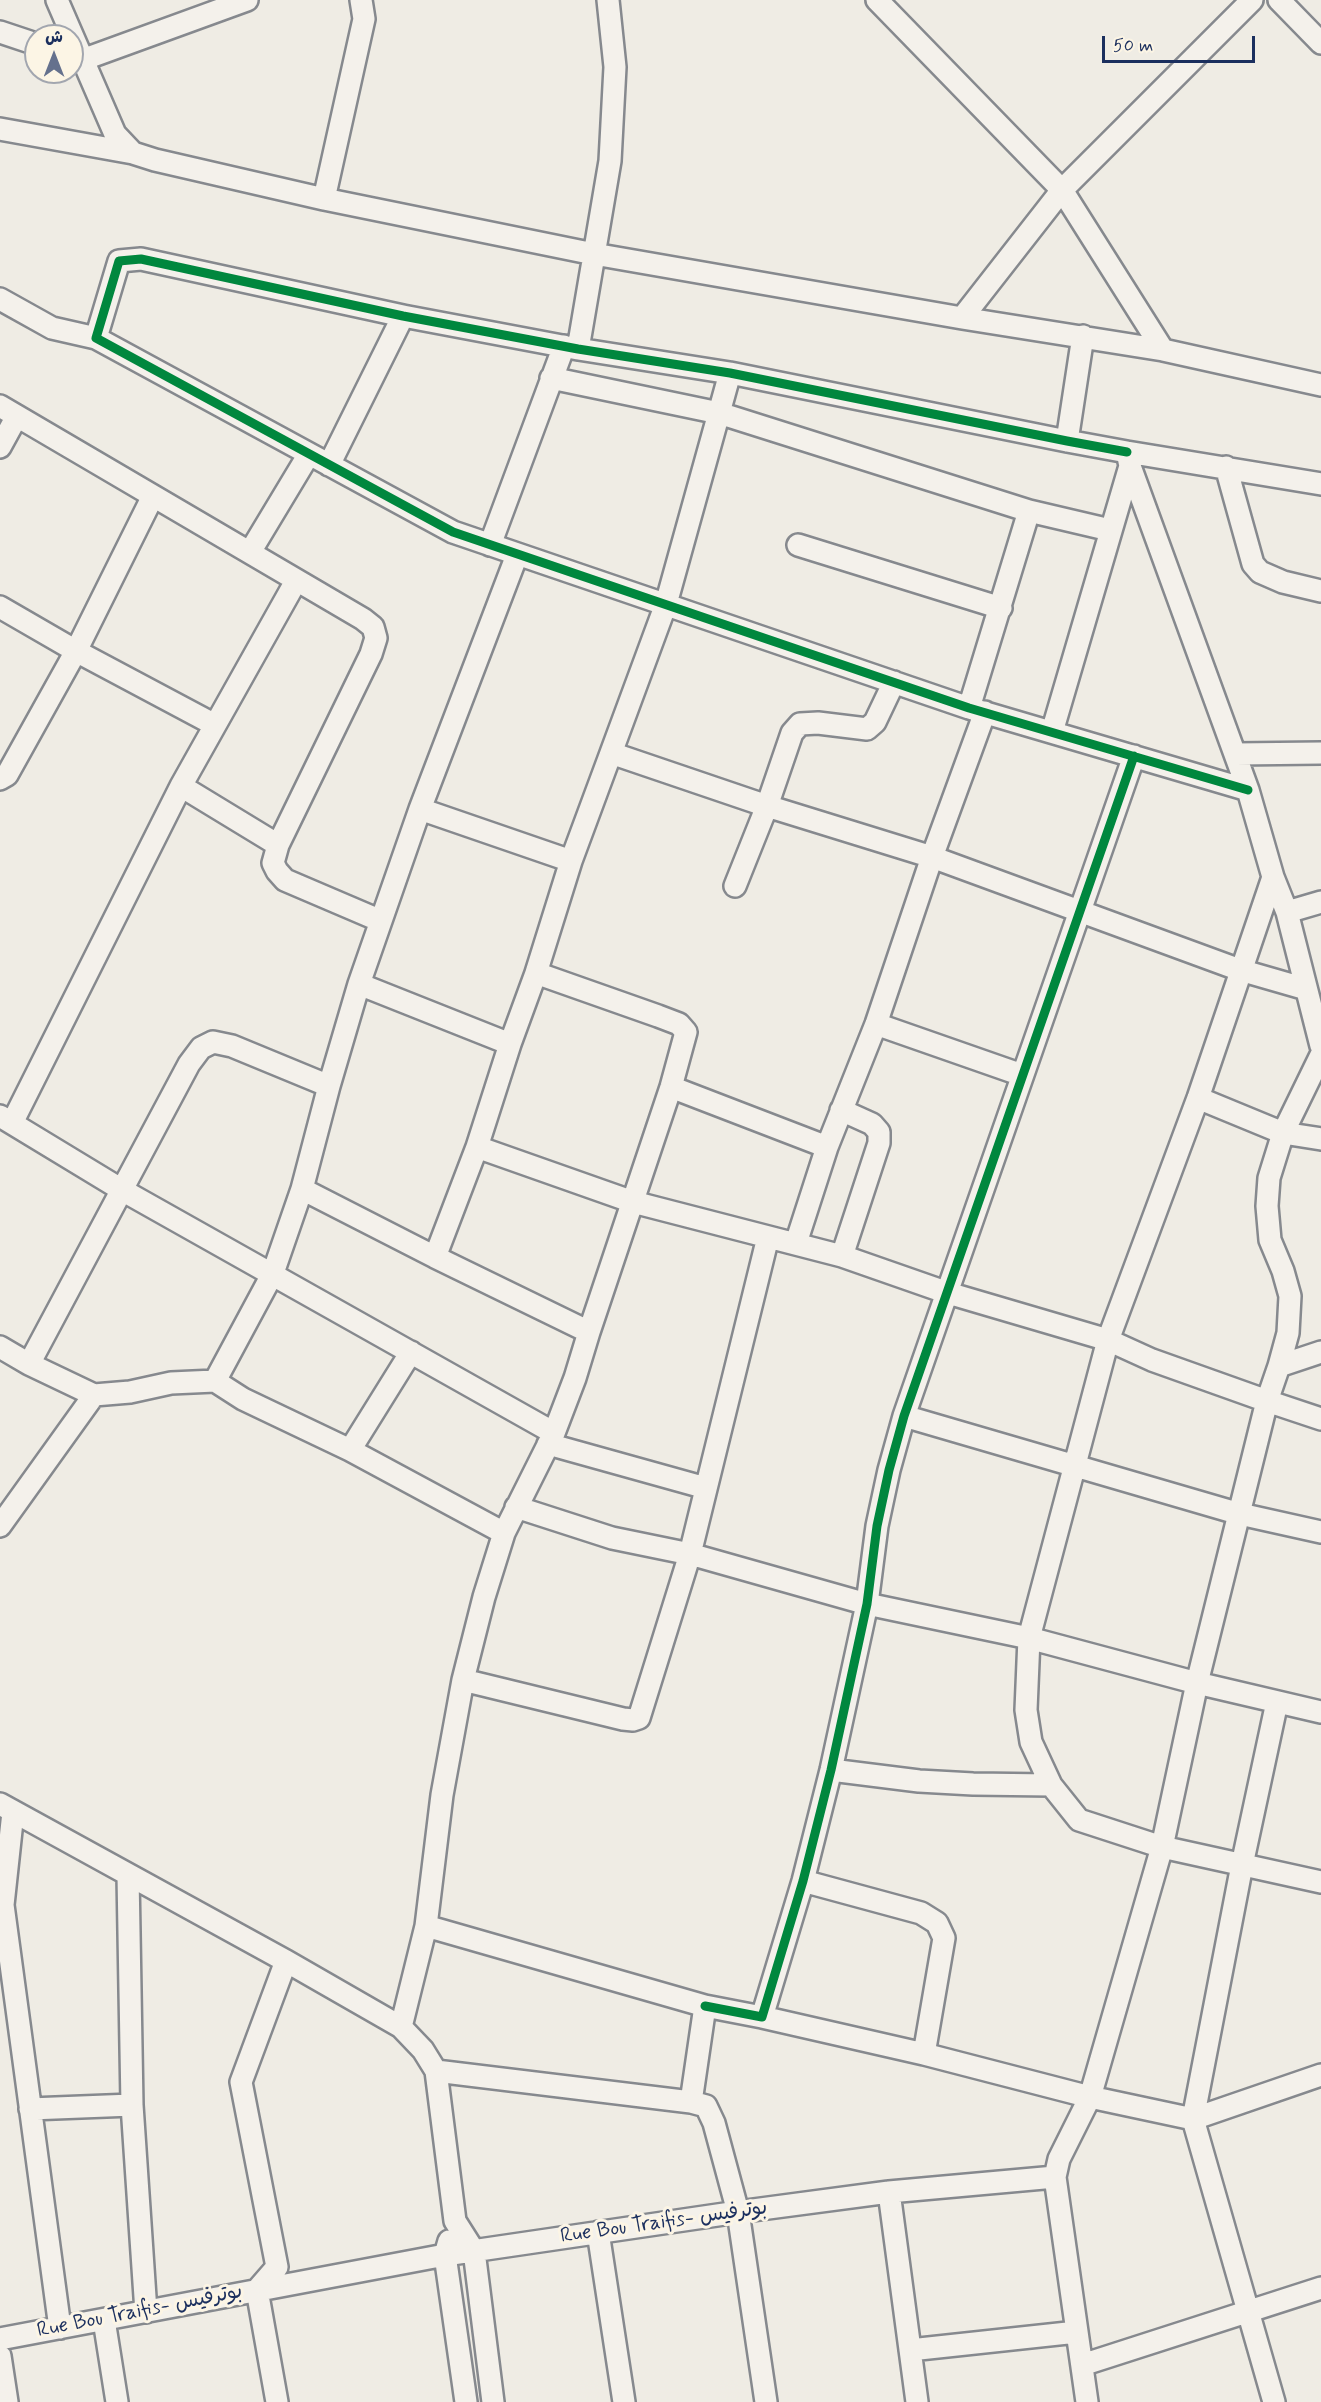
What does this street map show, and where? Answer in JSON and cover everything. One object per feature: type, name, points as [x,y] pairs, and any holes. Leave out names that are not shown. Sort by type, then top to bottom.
[{"type":"street","points":[[57,0],[65,24]]},
{"type":"street","points":[[84,56],[248,0]]},
{"type":"street","points":[[324,199],[364,19],[361,0]]},
{"type":"street","points":[[490,544],[551,378],[571,348],[594,254],[610,161],[615,67],[608,0]]},
{"type":"street","points":[[877,0],[1062,190],[1163,350]]},
{"type":"street","points":[[962,318],[1062,190],[1252,0]]},
{"type":"street","points":[[1280,0],[1321,42]]},
{"type":"street","points":[[0,32],[24,40]]},
{"type":"street","points":[[84,72],[114,134],[133,153]]},
{"type":"street","points":[[0,129],[133,153],[324,199],[594,254],[962,318],[1163,350],[1321,385]]},
{"type":"street","points":[[96,338],[119,261],[141,259],[403,316],[571,348],[730,373],[1067,441],[1129,459],[1226,467],[1321,484]]},
{"type":"street","points":[[0,299],[52,328],[96,338],[453,532],[977,710],[1248,790]]},
{"type":"street","points":[[329,465],[403,316]]},
{"type":"street","points":[[1067,441],[1083,336]]},
{"type":"street","points":[[435,1257],[477,1147],[571,861],[666,604],[730,373]]},
{"type":"street","points":[[551,378],[719,413],[1029,511],[1110,530]]},
{"type":"street","points":[[0,447],[8,411],[250,552],[373,627],[376,638],[371,654],[278,845],[273,863],[285,880],[381,921]]},
{"type":"street","points":[[250,552],[309,454]]},
{"type":"street","points":[[1052,732],[1129,459]]},
{"type":"street","points":[[1129,459],[1248,790],[1273,877],[1287,912],[1321,1046]]},
{"type":"street","points":[[1226,467],[1253,564],[1260,572],[1283,582],[1321,591]]},
{"type":"street","points":[[0,779],[7,775],[76,651],[153,496]]},
{"type":"street","points":[[796,1243],[827,1147],[876,1024],[932,856],[977,710],[1001,608],[1029,511]]},
{"type":"street","points":[[798,545],[1001,608]]},
{"type":"street","points":[[215,1381],[273,1273],[302,1189],[359,984],[420,809],[517,555]]},
{"type":"street","points":[[296,581],[181,786],[6,1119],[122,1190],[411,1352],[551,1439],[706,1488]]},
{"type":"street","points":[[0,607],[76,651],[215,725]]},
{"type":"street","points":[[735,886],[767,806],[792,733],[800,724],[818,723],[867,729],[875,722],[894,682]]},
{"type":"street","points":[[611,753],[767,806],[932,856],[1240,970],[1306,989]]},
{"type":"street","points":[[1236,754],[1321,753]]},
{"type":"street","points":[[762,2017],[803,1881],[831,1770],[867,1604],[878,1526],[904,1416],[1134,756]]},
{"type":"street","points":[[181,786],[278,845]]},
{"type":"street","points":[[420,809],[571,861]]},
{"type":"street","points":[[1273,877],[1198,1098],[1108,1340],[1029,1638],[1026,1710],[1030,1742],[1051,1785],[1079,1820],[1162,1847],[1321,1882]]},
{"type":"street","points":[[1287,912],[1321,902]]},
{"type":"street","points":[[401,2027],[426,1926],[442,1795],[462,1680],[504,1533],[551,1439],[575,1378],[671,1087],[686,1032],[679,1024],[536,973]]},
{"type":"street","points":[[359,984],[510,1044]]},
{"type":"street","points":[[876,1024],[1022,1075]]},
{"type":"street","points":[[29,1364],[189,1064],[201,1048],[213,1042],[232,1046],[329,1086]]},
{"type":"street","points":[[1087,2402],[1055,2177],[1059,2159],[1090,2097],[1162,1847],[1197,1683],[1267,1401],[1288,1333],[1290,1296],[1283,1271],[1270,1240],[1267,1206],[1269,1178],[1283,1133],[1321,1055]]},
{"type":"street","points":[[671,1087],[827,1147]]},
{"type":"street","points":[[1198,1098],[1283,1133],[1321,1139]]},
{"type":"street","points":[[842,1110],[872,1124],[879,1132],[879,1143],[842,1256]]},
{"type":"street","points":[[477,1147],[633,1202],[842,1256],[948,1293],[1108,1340],[1152,1360],[1321,1419]]},
{"type":"street","points":[[302,1189],[589,1332]]},
{"type":"street","points":[[462,1680],[623,1719],[639,1718],[690,1554],[768,1237]]},
{"type":"street","points":[[0,1347],[29,1364],[94,1395],[130,1392],[171,1383],[215,1381],[243,1399],[350,1450],[504,1533]]},
{"type":"street","points":[[350,1450],[411,1352]]},
{"type":"street","points":[[1279,1366],[1321,1352]]},
{"type":"street","points":[[0,1526],[94,1395]]},
{"type":"street","points":[[904,1416],[1240,1514],[1321,1532]]},
{"type":"street","points":[[516,1507],[612,1538],[690,1554],[867,1604],[1029,1638],[1197,1683],[1321,1712]]},
{"type":"street","points":[[1274,2402],[1193,2119],[1242,1865],[1277,1702]]},
{"type":"street","points":[[831,1770],[930,1781],[1051,1785]]},
{"type":"street","points":[[60,2328],[1,1905],[6,1808],[286,1961],[401,2027],[423,2050],[436,2071],[456,2221],[474,2251],[493,2402]]},
{"type":"street","points":[[128,1875],[132,2105],[146,2312]]},
{"type":"street","points":[[803,1881],[921,1913],[937,1923],[944,1938],[924,2054]]},
{"type":"street","points":[[426,1926],[705,2006],[924,2054],[1090,2097],[1193,2119],[1321,2075]]},
{"type":"street","name":"Rue Bou Traifis- بوترفيس","points":[[257,2290],[277,2266],[241,2082],[286,1961]]},
{"type":"street","points":[[691,2102],[705,2006]]},
{"type":"street","points":[[436,2071],[691,2102],[706,2106],[714,2123],[738,2212],[766,2402]]},
{"type":"street","points":[[30,2109],[132,2105]]},
{"type":"street","name":"Rue Bou Traifis- بوترفيس","points":[[0,2339],[445,2255],[889,2192],[1055,2177]]},
{"type":"street","points":[[889,2192],[917,2402]]},
{"type":"street","points":[[456,2221],[445,2255],[466,2402]]},
{"type":"street","points":[[598,2232],[624,2402]]},
{"type":"street","points":[[1082,2365],[1321,2288]]},
{"type":"street","points":[[257,2290],[276,2402]]},
{"type":"street","points":[[104,2320],[117,2402]]},
{"type":"street","points":[[910,2350],[1077,2332]]},
{"type":"street","points":[[0,2356],[7,2402]]},
{"type":"cycle path","points":[[1127,452],[730,373],[578,349],[403,316],[141,259],[119,261],[96,338],[453,532],[969,708],[1248,790]]},
{"type":"cycle path","points":[[705,2006],[762,2017],[803,1881],[831,1770],[867,1604],[877,1526],[904,1416],[1134,756]]}]
